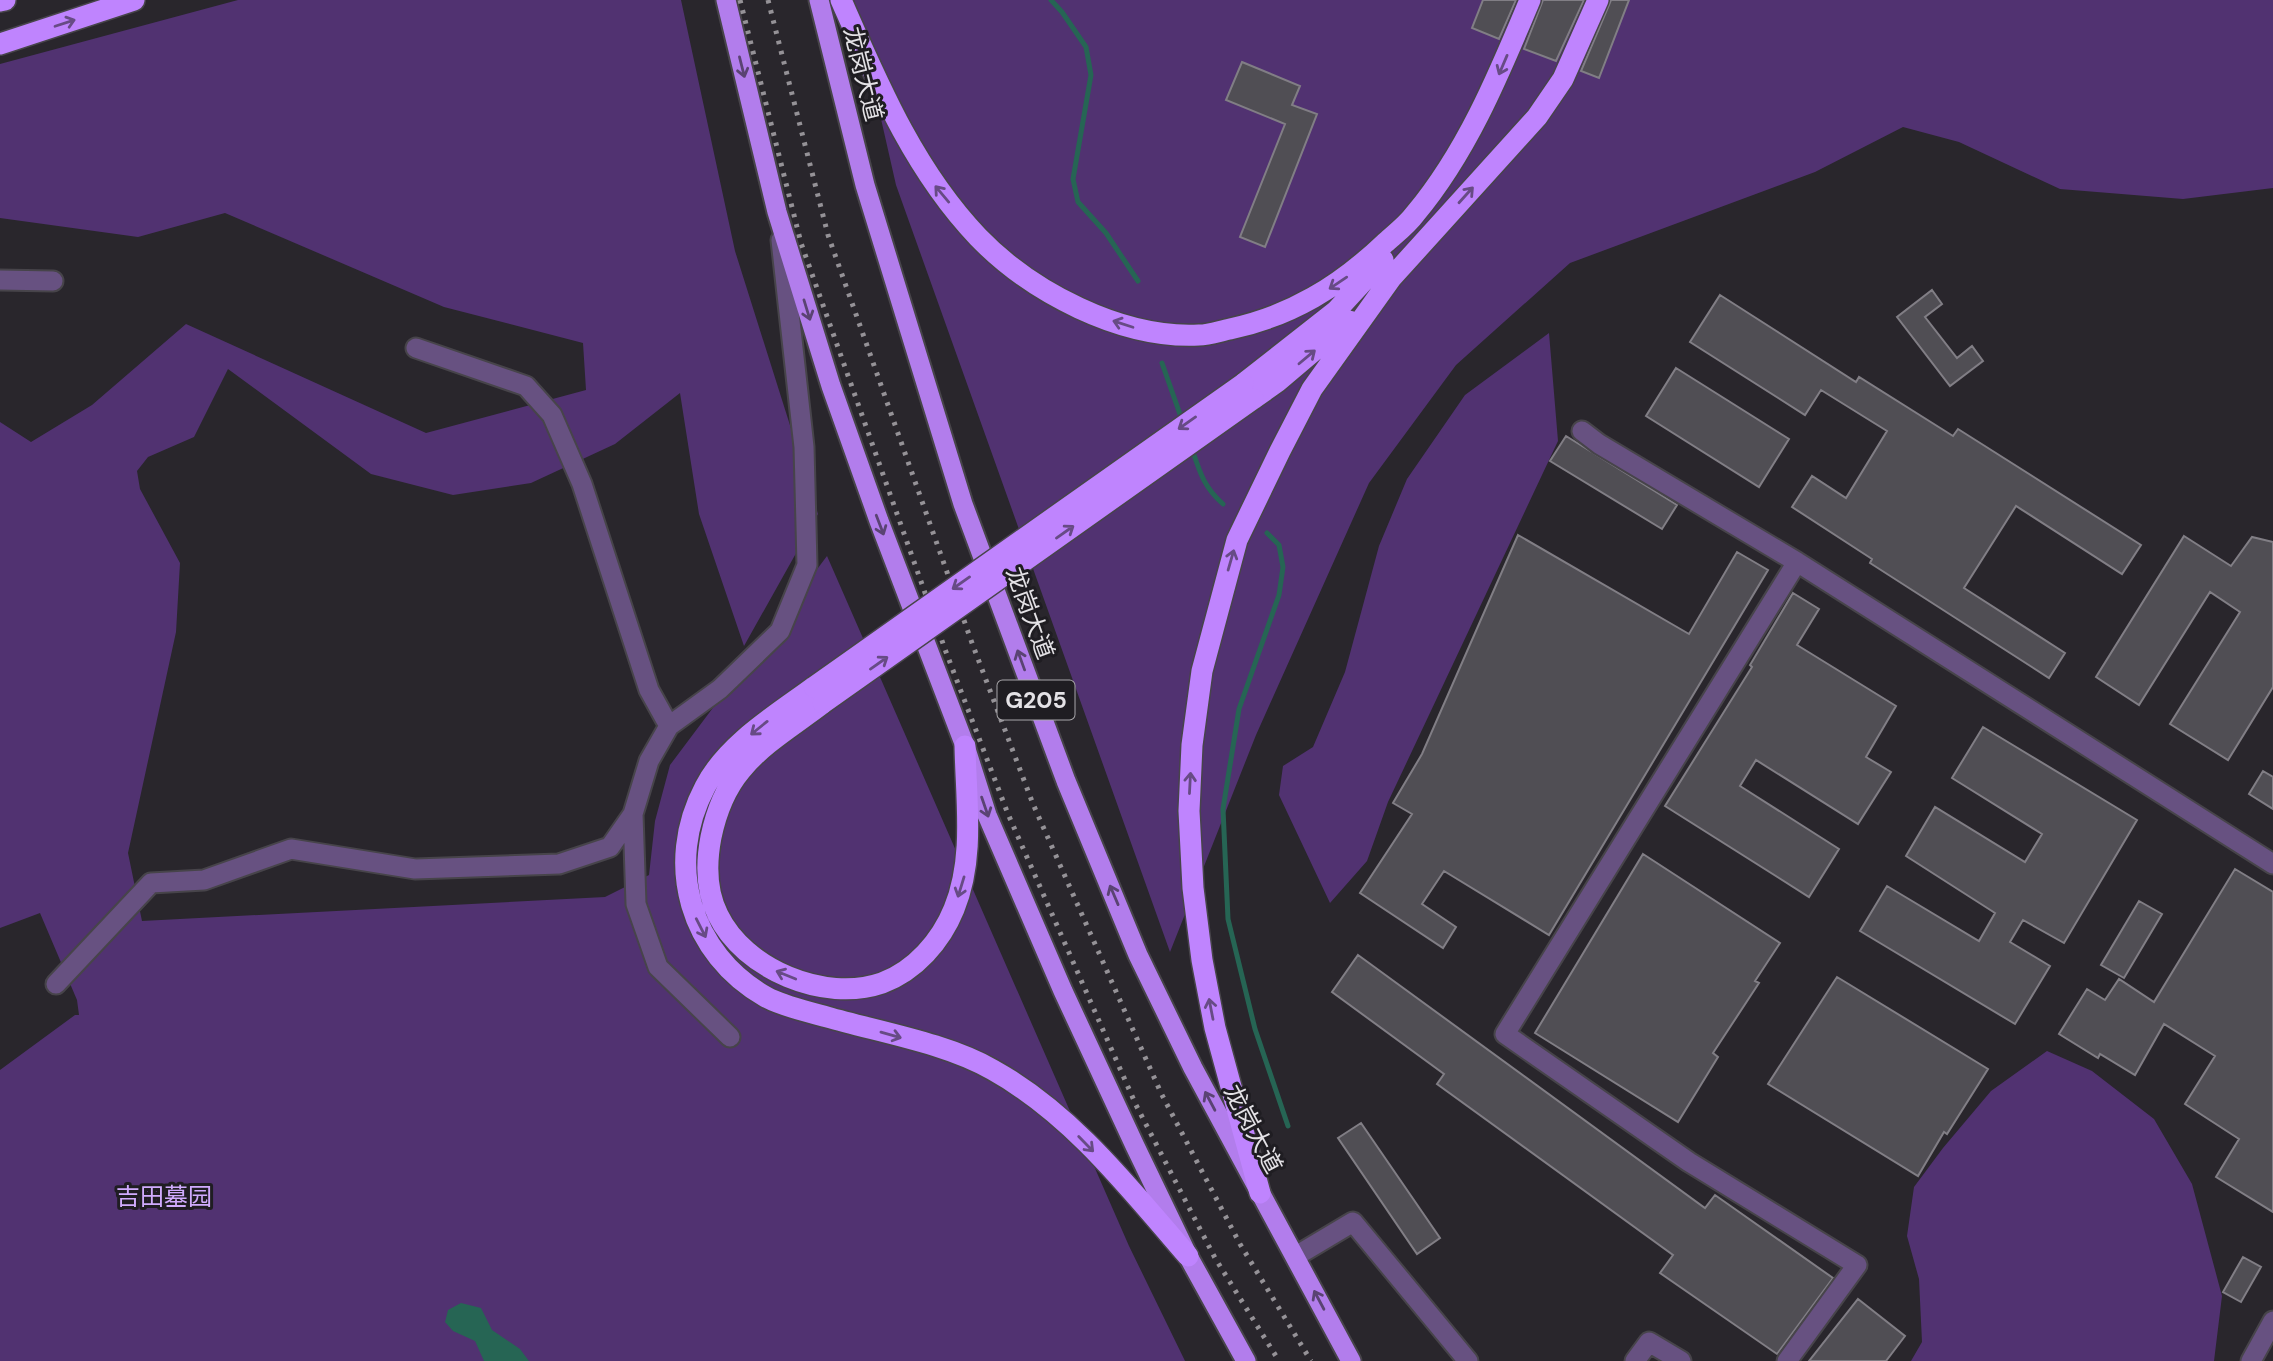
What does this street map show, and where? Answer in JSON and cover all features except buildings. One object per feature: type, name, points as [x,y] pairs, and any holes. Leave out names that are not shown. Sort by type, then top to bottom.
[{"type":"highway","points":[[0,44],[134,0]]},
{"type":"highway","points":[[726,0],[777,212],[831,386],[879,521],[965,746],[987,814],[1063,991],[1188,1256],[1246,1361]]},
{"type":"highway","name":"龙岗大道","points":[[820,0],[865,185],[963,504],[1066,782],[1139,955],[1193,1068],[1350,1361]]},
{"type":"highway","points":[[841,0],[899,125],[932,181],[978,237],[1023,276],[1062,301],[1108,319],[1152,333],[1200,335],[1253,324],[1301,306],[1342,281],[1415,215]]},
{"type":"highway","points":[[1188,1256],[1076,1133],[1016,1084],[959,1054],[798,1009],[768,998],[741,980],[714,952],[697,923],[687,890],[684,854],[693,820],[705,786],[729,754],[760,727],[819,695],[1248,391],[1345,303],[1385,258],[1444,174],[1495,84],[1530,0]]},
{"type":"highway","points":[[1248,391],[1277,382],[1348,323],[1537,117],[1563,79],[1598,0]]},
{"type":"highway","points":[[1260,1193],[1215,1028],[1202,960],[1193,888],[1189,798],[1192,745],[1202,671],[1237,540],[1312,389],[1392,277]]},
{"type":"highway","points":[[819,695],[741,769],[724,796],[713,825],[707,858],[709,886],[718,915],[735,941],[757,961],[806,983],[855,988],[880,984],[904,972],[924,955],[943,932],[964,876],[967,849],[965,746]]},
{"type":"street","points":[[56,984],[151,883],[204,880],[291,849],[415,869],[559,864],[610,847],[633,814],[649,761],[669,726],[720,689],[780,631],[807,565],[804,447],[777,212]]},
{"type":"street","points":[[0,280],[54,281]]},
{"type":"street","points":[[416,348],[526,386],[552,415],[582,484],[649,690],[669,726]]},
{"type":"street","points":[[1582,431],[1599,444],[1797,562],[2273,864]]},
{"type":"street","points":[[1787,1361],[1857,1265],[1689,1162],[1505,1034],[1797,562]]},
{"type":"street","points":[[633,814],[636,904],[658,967],[730,1037]]},
{"type":"street","points":[[1296,1256],[1353,1222],[1468,1361]]},
{"type":"street","points":[[2251,1361],[2273,1321]]},
{"type":"street","points":[[1635,1361],[1649,1342],[1681,1361]]},
{"type":"green space","name":"吉田墓园","points":[[238,0],[681,0],[735,251],[818,514],[744,646],[699,514],[680,393],[615,444],[531,483],[453,495],[371,474],[228,369],[194,437],[148,457],[137,471],[140,489],[180,563],[176,632],[128,853],[142,921],[605,897],[649,875],[655,821],[670,765],[827,556],[1129,1246],[1185,1361],[0,1361],[0,1070],[75,1015],[79,1015],[77,1000],[40,913],[0,928],[0,422],[31,442],[92,405],[186,324],[426,433],[586,390],[583,343],[444,307],[225,213],[138,237],[0,218],[0,64]]},
{"type":"green space","points":[[854,0],[2273,0],[2273,188],[2183,199],[2060,189],[1959,142],[1903,127],[1815,172],[1570,263],[1456,365],[1369,483],[1256,735],[1170,952],[896,185]]},
{"type":"green space","points":[[1549,333],[1558,441],[1388,802],[1367,861],[1330,903],[1279,795],[1283,766],[1313,747],[1345,672],[1379,546],[1407,479],[1465,395]]},
{"type":"green space","points":[[2047,1051],[2092,1071],[2154,1119],[2192,1184],[2222,1296],[2214,1361],[1911,1361],[1922,1342],[1919,1279],[1907,1236],[1914,1187],[1991,1091]]},
{"type":"shaded area","points":[[461,1303],[481,1308],[492,1330],[520,1349],[529,1361],[484,1361],[475,1341],[453,1331],[445,1322],[448,1310]]},
{"type":"waterway","points":[[1051,0],[1086,47],[1091,75],[1073,179],[1078,202],[1106,233],[1138,281]]},
{"type":"waterway","points":[[1162,363],[1182,420]]},
{"type":"waterway","points":[[1192,449],[1203,479],[1223,504]]},
{"type":"waterway","points":[[1267,533],[1279,545],[1283,567],[1279,595],[1239,709],[1223,809],[1228,919],[1255,1029],[1288,1126]]},
{"type":"railway","points":[[740,0],[801,243],[946,652],[1008,814],[1136,1105],[1215,1258],[1279,1361]]},
{"type":"railway","points":[[768,0],[828,235],[972,643],[1033,804],[1161,1093],[1240,1244],[1311,1361]]}]
